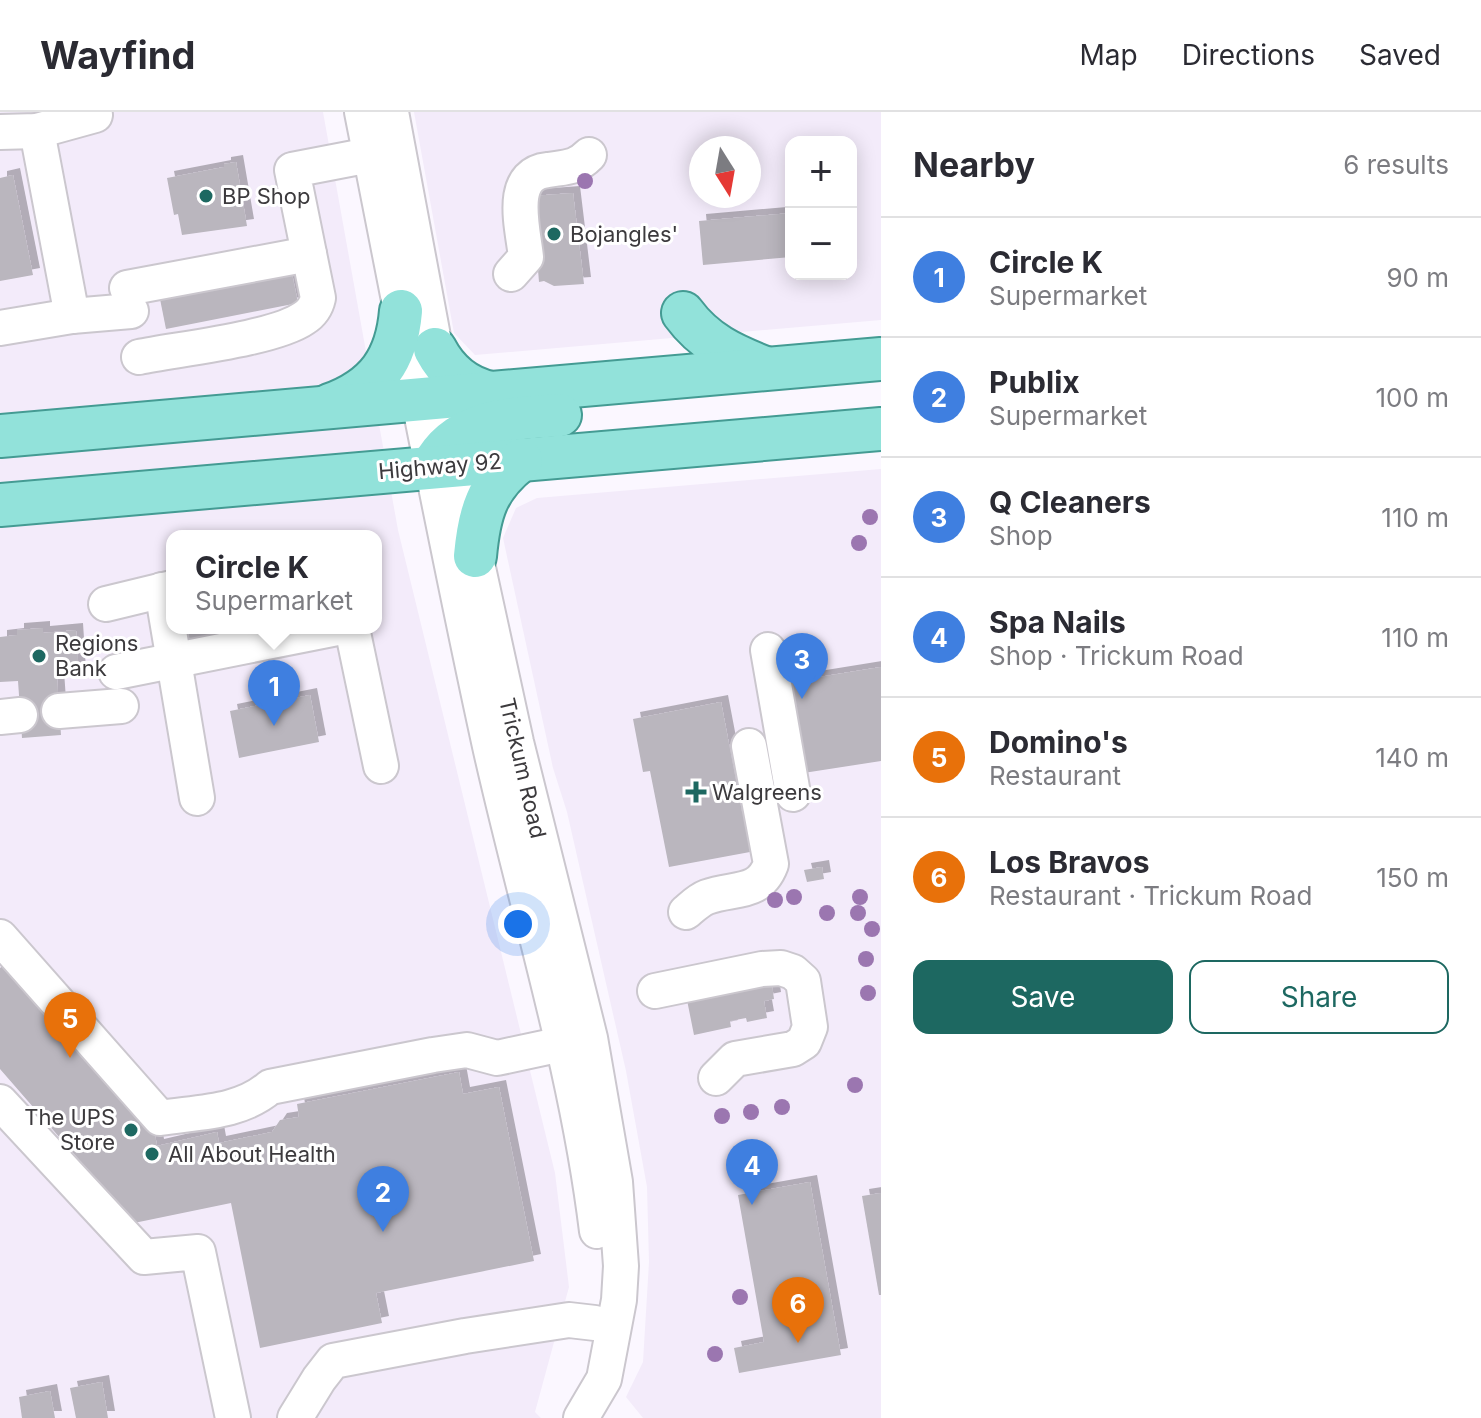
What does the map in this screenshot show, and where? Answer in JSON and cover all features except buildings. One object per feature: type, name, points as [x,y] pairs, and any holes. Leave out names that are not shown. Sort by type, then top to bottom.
[{"type":"main road","points":[[322,408],[359,391],[385,366],[394,350],[401,311]]},
{"type":"main road","points":[[633,381],[668,346],[683,313],[710,342],[766,369]]},
{"type":"main road","points":[[435,349],[460,380],[491,393]]},
{"type":"main road","points":[[0,436],[881,359]]},
{"type":"main road","points":[[447,457],[488,424],[514,419],[800,394],[881,375]]},
{"type":"main road","name":"Highway 92","points":[[0,505],[447,457],[521,460],[881,429]]},
{"type":"main road","points":[[475,556],[486,500],[497,482],[521,460]]},
{"type":"street","name":"Trickum Road","points":[[362,112],[401,311],[432,398],[475,556],[576,1041],[598,1268],[595,1323],[580,1418]]},
{"type":"street","name":"Trickum Road","points":[[391,112],[435,349],[432,398]]},
{"type":"street","points":[[0,132],[37,131],[95,115]]},
{"type":"street","points":[[37,131],[72,316]]},
{"type":"street","points":[[139,357],[262,333],[307,317],[318,298],[292,170],[370,155]]},
{"type":"street","points":[[511,274],[526,257],[520,199],[529,176],[543,170],[577,167],[589,155]]},
{"type":"street","points":[[0,328],[72,316],[309,254]]},
{"type":"street","name":"Trickum Road","points":[[447,457],[490,746],[615,1182],[621,1266],[619,1300],[604,1379],[580,1418]]},
{"type":"street","points":[[106,604],[166,589]]},
{"type":"street","points":[[171,634],[197,798]]},
{"type":"street","points":[[59,711],[118,689],[173,662],[308,634]]},
{"type":"street","points":[[353,634],[381,766]]},
{"type":"street","points":[[768,650],[793,794]]},
{"type":"street","points":[[745,740],[771,864],[759,884],[695,905],[714,884],[744,878],[755,872],[758,863],[739,761],[745,740]]},
{"type":"street","points":[[0,937],[160,1118],[239,1106],[257,1098],[270,1087],[433,1055],[467,1050],[497,1058],[576,1041]]},
{"type":"street","points":[[655,991],[762,969],[781,968],[793,972],[803,981],[810,1027],[804,1042],[793,1049],[735,1059],[716,1078]]},
{"type":"street","points":[[0,1102],[144,1257],[198,1252],[233,1418]]},
{"type":"street","points":[[295,1418],[333,1361],[569,1320],[595,1323]]},
{"type":"shaded area","points":[[0,112],[323,112],[398,530],[555,1173],[569,1287],[535,1412],[541,1418],[0,1418]]},
{"type":"shaded area","points":[[414,112],[881,112],[881,320],[475,355],[454,333]]},
{"type":"shaded area","points":[[881,469],[881,1418],[643,1418],[626,1397],[643,1362],[649,1262],[647,1187],[626,1071],[567,812],[553,768],[503,538],[516,508],[537,498]]},
{"type":"place","name":"BP Shop","points":[[206,196]]},
{"type":"place","name":"Bojangles'","points":[[554,234]]},
{"type":"place","name":"Regions Bank","points":[[39,656]]},
{"type":"place","name":"Q Cleaners","points":[[802,699]]},
{"type":"place","name":"Circle K","points":[[274,726]]},
{"type":"place","name":"Walgreens","points":[[696,792]]},
{"type":"place","name":"Domino's","points":[[70,1058]]},
{"type":"place","name":"The UPS Store","points":[[131,1130]]},
{"type":"place","name":"All About Health","points":[[152,1154]]},
{"type":"place","name":"Spa Nails","points":[[752,1205]]},
{"type":"place","name":"Publix","points":[[383,1232]]},
{"type":"place","name":"Los Bravos","points":[[798,1343]]}]
